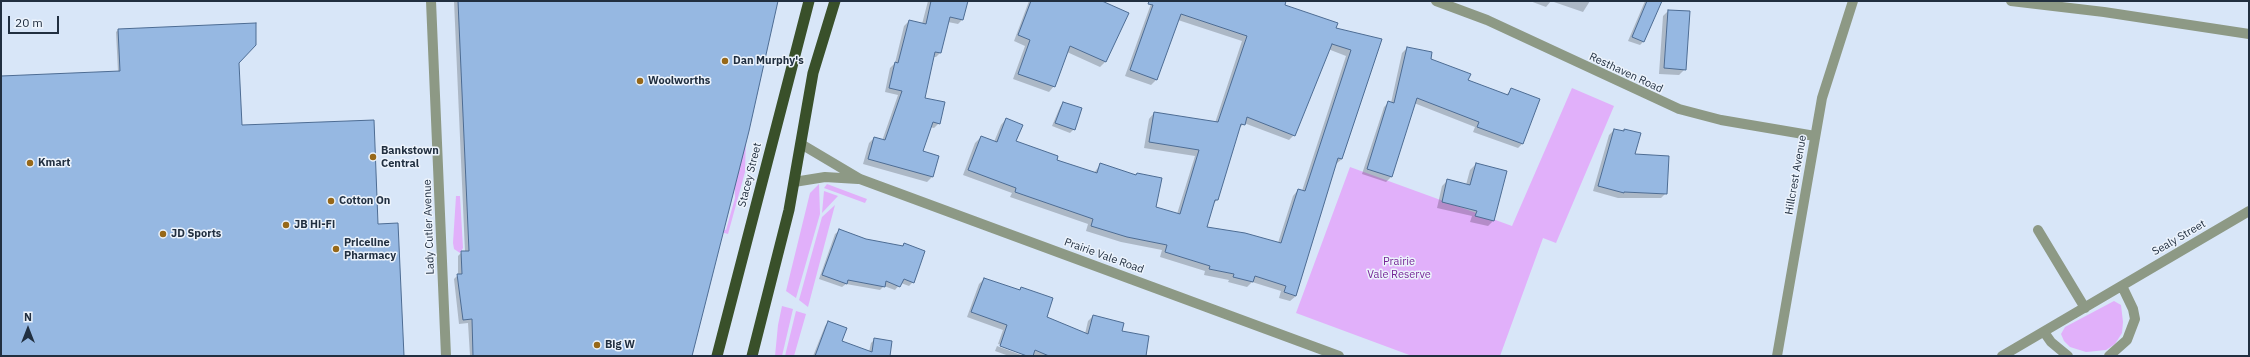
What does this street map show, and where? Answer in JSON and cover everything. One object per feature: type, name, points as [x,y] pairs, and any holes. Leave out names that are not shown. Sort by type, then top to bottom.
[{"type":"highway","name":"Stacey Street","points":[[717,356],[809,1]]},
{"type":"highway","points":[[752,356],[789,210],[813,73],[835,1]]},
{"type":"street","name":"Lady Cutler Avenue","points":[[432,1],[446,356]]},
{"type":"street","name":"Resthaven Road","points":[[1436,1],[1487,20],[1678,110],[1721,120],[1815,136]]},
{"type":"street","name":"Hillcrest Avenue","points":[[1777,356],[1822,98],[1853,1]]},
{"type":"street","points":[[2011,1],[2104,12],[2249,34]]},
{"type":"street","name":"Prairie Vale Road","points":[[801,144],[860,179],[1339,356]]},
{"type":"street","name":"Prairie Vale Road","points":[[794,182],[825,177],[860,179]]},
{"type":"street","name":"Sealy Street","points":[[2002,356],[2249,212]]},
{"type":"street","points":[[2038,230],[2085,308]]},
{"type":"street","points":[[2109,356],[2127,340],[2135,319],[2133,310],[2122,286]]},
{"type":"street","points":[[2044,332],[2051,342],[2068,356]]},
{"type":"green space","name":"Prairie Vale Reserve","points":[[1572,88],[1614,106],[1556,243],[1543,238],[1500,356],[1412,356],[1296,313],[1350,167],[1512,226]]},
{"type":"green space","points":[[746,137],[745,172],[728,234],[710,229],[711,226],[726,230],[735,198],[733,138]]},
{"type":"green space","points":[[819,184],[820,214],[796,298],[786,291],[810,193]]},
{"type":"green space","points":[[827,184],[867,199],[865,203],[824,188]]},
{"type":"green space","points":[[824,191],[838,196],[822,213]]},
{"type":"green space","points":[[456,196],[460,196],[463,248],[460,253],[454,249],[453,243]]},
{"type":"green space","points":[[835,205],[808,307],[799,300],[822,217]]},
{"type":"green space","points":[[2114,301],[2121,305],[2123,322],[2122,333],[2115,344],[2106,350],[2086,352],[2070,347],[2064,341],[2061,334],[2065,327]]},
{"type":"green space","points":[[782,306],[793,309],[782,356],[775,356],[778,325]]},
{"type":"green space","points":[[796,311],[806,314],[794,356],[785,356]]},
{"type":"building","points":[[458,1],[778,1],[749,131],[692,356],[473,356],[472,319],[463,320],[457,274],[462,274],[461,251],[469,251]]},
{"type":"building","points":[[931,1],[968,1],[963,20],[950,17],[941,53],[935,52],[925,98],[945,102],[940,124],[933,122],[923,151],[939,156],[933,177],[868,159],[874,137],[885,140],[902,91],[889,88],[895,62],[898,63],[909,20],[926,24]]},
{"type":"building","points":[[1031,1],[1102,1],[1129,13],[1106,62],[1070,46],[1055,87],[1018,74],[1030,40],[1018,35]]},
{"type":"building","points":[[1149,1],[1286,1],[1285,5],[1338,23],[1336,28],[1382,39],[1342,159],[1338,158],[1296,296],[1284,292],[1286,286],[1255,276],[1253,282],[1233,277],[1234,274],[1209,269],[1210,266],[1165,252],[1167,245],[1127,237],[1091,226],[1093,219],[1015,192],[1016,188],[968,170],[981,136],[997,142],[1006,118],[1023,125],[1016,141],[1058,156],[1057,160],[1097,173],[1100,163],[1136,175],[1137,173],[1162,178],[1156,207],[1180,214],[1199,150],[1149,142],[1154,112],[1218,122],[1247,36],[1181,14],[1157,80],[1130,70],[1153,5],[1148,4]],"holes":[[[1332,44],[1351,50],[1305,191],[1298,189],[1281,243],[1245,233],[1207,227],[1215,200],[1218,200],[1241,124],[1245,125],[1247,117],[1295,136]]]},
{"type":"building","points":[[1647,1],[1662,1],[1644,42],[1632,37]]},
{"type":"building","points":[[1668,10],[1690,11],[1686,70],[1664,68]]},
{"type":"building","name":"Bankstown Central","points":[[256,23],[256,45],[239,63],[242,125],[374,120],[378,224],[398,223],[404,356],[1,356],[1,76],[120,71],[118,29]]},
{"type":"building","points":[[1407,47],[1432,52],[1431,59],[1471,74],[1468,80],[1508,95],[1511,88],[1540,99],[1523,144],[1477,127],[1479,122],[1417,98],[1392,177],[1367,169],[1388,101],[1394,103]]},
{"type":"building","points":[[1063,102],[1082,108],[1075,130],[1055,123]]},
{"type":"building","points":[[1614,129],[1624,131],[1624,129],[1641,133],[1635,154],[1669,156],[1667,194],[1624,193],[1598,186]]},
{"type":"building","points":[[1476,163],[1507,171],[1494,221],[1475,216],[1477,211],[1442,202],[1447,179],[1470,185]]},
{"type":"building","points":[[839,229],[866,239],[903,246],[904,243],[925,251],[914,283],[904,279],[900,287],[886,281],[885,287],[848,280],[847,284],[822,275]]},
{"type":"building","points":[[984,278],[1020,290],[1021,287],[1053,298],[1047,317],[1088,334],[1093,315],[1124,323],[1122,331],[1149,336],[1146,356],[1049,356],[1035,350],[1033,356],[1027,356],[1000,346],[1007,325],[971,312]]},
{"type":"building","points":[[828,321],[847,328],[842,341],[872,352],[874,338],[892,341],[890,356],[815,356]]},
{"type":"place","name":"Dan Murphy's","points":[[725,61]]},
{"type":"place","name":"Woolworths","points":[[640,81]]},
{"type":"place","name":"Bankstown Central","points":[[373,157]]},
{"type":"place","name":"Kmart","points":[[30,163]]},
{"type":"place","name":"Cotton On","points":[[331,201]]},
{"type":"place","name":"JB Hi-Fi","points":[[286,225]]},
{"type":"place","name":"JD Sports","points":[[163,234]]},
{"type":"place","name":"Priceline Pharmacy","points":[[336,249]]},
{"type":"place","name":"Big W","points":[[597,345]]}]
